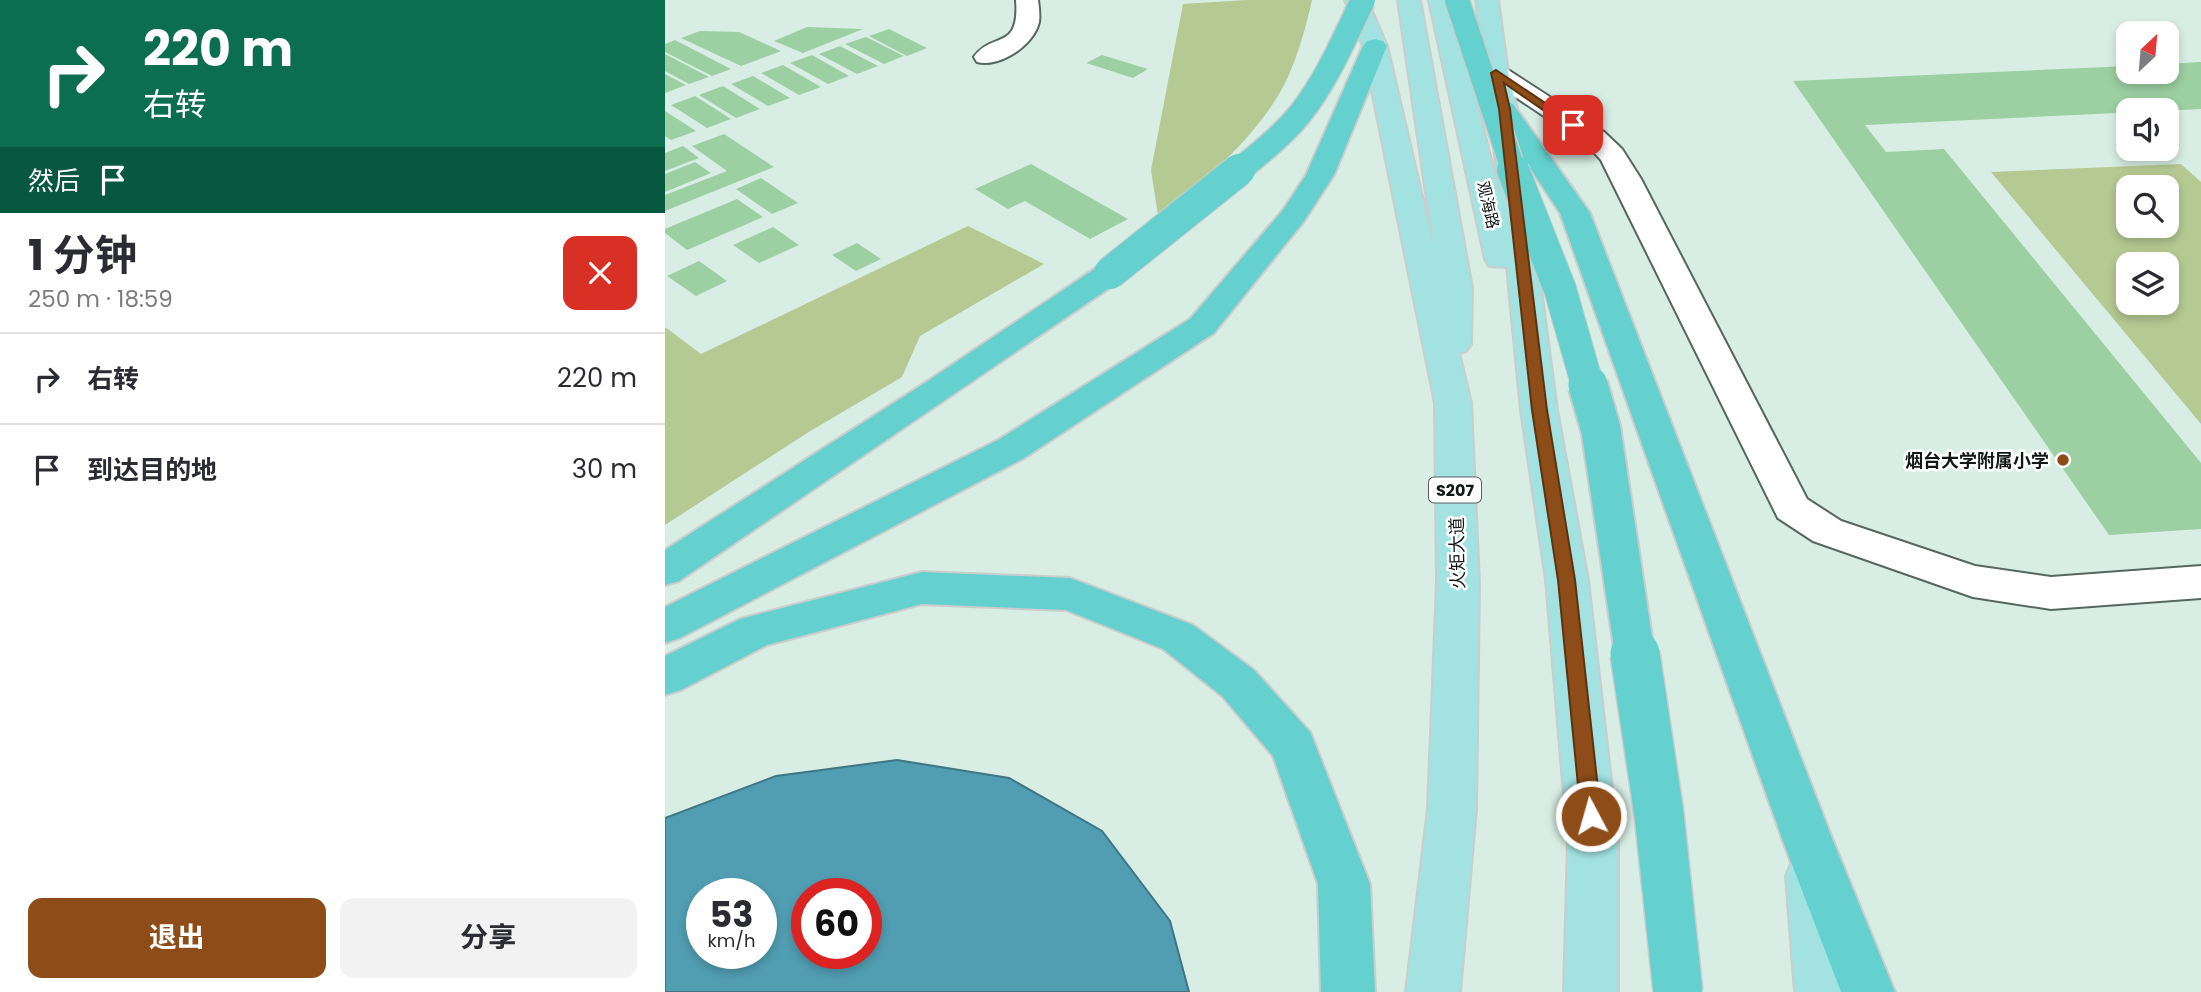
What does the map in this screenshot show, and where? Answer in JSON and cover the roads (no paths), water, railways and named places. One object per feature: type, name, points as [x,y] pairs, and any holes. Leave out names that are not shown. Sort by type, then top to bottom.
[{"type":"highway","points":[[665,570],[940,389],[1110,273],[1267,148],[1300,114],[1330,68],[1363,0]]},
{"type":"highway","points":[[1457,0],[1520,192],[1560,289],[1601,430],[1659,814],[1678,992]]},
{"type":"highway","points":[[665,626],[1011,449],[1202,326],[1294,215],[1320,175],[1375,46]]},
{"type":"highway","points":[[1500,91],[1576,213],[1808,841],[1868,992]]},
{"type":"highway","points":[[665,677],[755,631],[922,588],[1070,594],[1178,637],[1238,684],[1293,746],[1344,884],[1348,992]]},
{"type":"main road","name":"火矩大道","points":[[1356,0],[1375,46],[1453,403],[1458,583],[1452,809],[1433,992]]},
{"type":"main road","points":[[1409,0],[1456,288],[1453,403]]},
{"type":"main road","name":"观海路","points":[[1440,0],[1539,410]]},
{"type":"main road","points":[[1487,0],[1539,410],[1567,580],[1593,842],[1591,992]]},
{"type":"main road","points":[[1808,841],[1822,992]]},
{"type":"street","points":[[986,57],[1016,43],[1022,36],[1029,14],[1027,0]]},
{"type":"street","points":[[1500,91],[1595,138],[1612,155],[1627,179],[1792,508],[1827,531],[1973,581],[2051,593],[2201,582]]},
{"type":"water","points":[[897,760],[1009,778],[1102,831],[1170,921],[1189,992],[665,992],[665,818],[776,776]]},
{"type":"place","name":"烟台大学附属小学","points":[[2063,460]]}]
